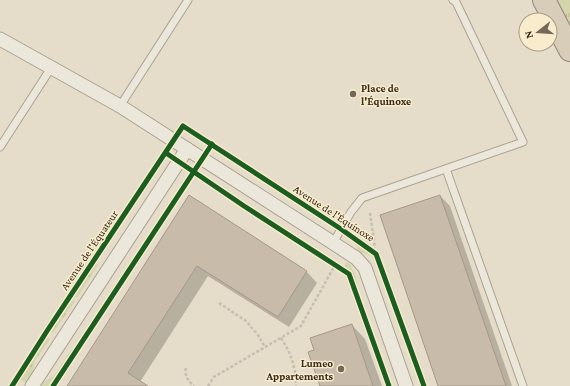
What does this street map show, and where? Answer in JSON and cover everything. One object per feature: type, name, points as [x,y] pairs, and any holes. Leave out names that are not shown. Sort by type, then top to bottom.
[{"type":"highway","points":[[544,0],[570,50]]},
{"type":"street","points":[[0,39],[120,106],[356,258],[365,268],[406,386]]},
{"type":"street","points":[[32,386],[187,149]]},
{"type":"lane","points":[[120,106],[188,0]]},
{"type":"lane","points":[[333,242],[351,212],[362,198],[523,142],[459,8],[453,0]]},
{"type":"lane","points":[[0,148],[51,68]]},
{"type":"lane","points":[[446,169],[523,386]]},
{"type":"path","points":[[370,213],[376,251]]},
{"type":"path","points":[[208,386],[214,377],[301,326],[337,266],[329,261]]},
{"type":"path","points":[[220,303],[246,321],[258,335],[265,347]]},
{"type":"path","points":[[281,338],[293,361],[296,386]]},
{"type":"path","points":[[186,368],[186,374],[190,383],[194,386]]},
{"type":"green space","points":[[550,0],[570,0],[570,38],[558,15],[558,12],[556,12]]},
{"type":"green space","points":[[359,244],[375,256],[373,258],[355,250]]},
{"type":"green space","points":[[347,262],[351,266],[358,283],[355,284],[351,273],[343,268]]},
{"type":"green space","points":[[96,263],[98,265],[77,298],[74,296]]},
{"type":"green space","points":[[72,299],[75,301],[53,333],[51,332]]},
{"type":"green space","points":[[47,337],[50,339],[35,361],[33,371],[26,383],[20,379]]},
{"type":"green space","points":[[71,350],[74,351],[51,386],[41,386],[45,381],[54,376]]},
{"type":"building","points":[[189,195],[307,271],[278,317],[197,266],[128,373],[148,386],[67,386]]},
{"type":"building","points":[[440,195],[506,386],[438,386],[380,215]]},
{"type":"building","name":"Lumeo Appartements","points":[[352,324],[373,386],[320,386],[308,352],[314,350],[310,338]]},
{"type":"cycle path","name":"Avenue de l'Équinoxe","points":[[12,386],[183,126],[341,229],[376,254],[424,386]]},
{"type":"cycle path","points":[[53,386],[212,144]]},
{"type":"cycle path","points":[[166,153],[349,274],[389,386]]},
{"type":"place","name":"Place de l'Équinoxe","points":[[353,94]]},
{"type":"place","name":"Lumeo Appartements","points":[[341,369]]}]
